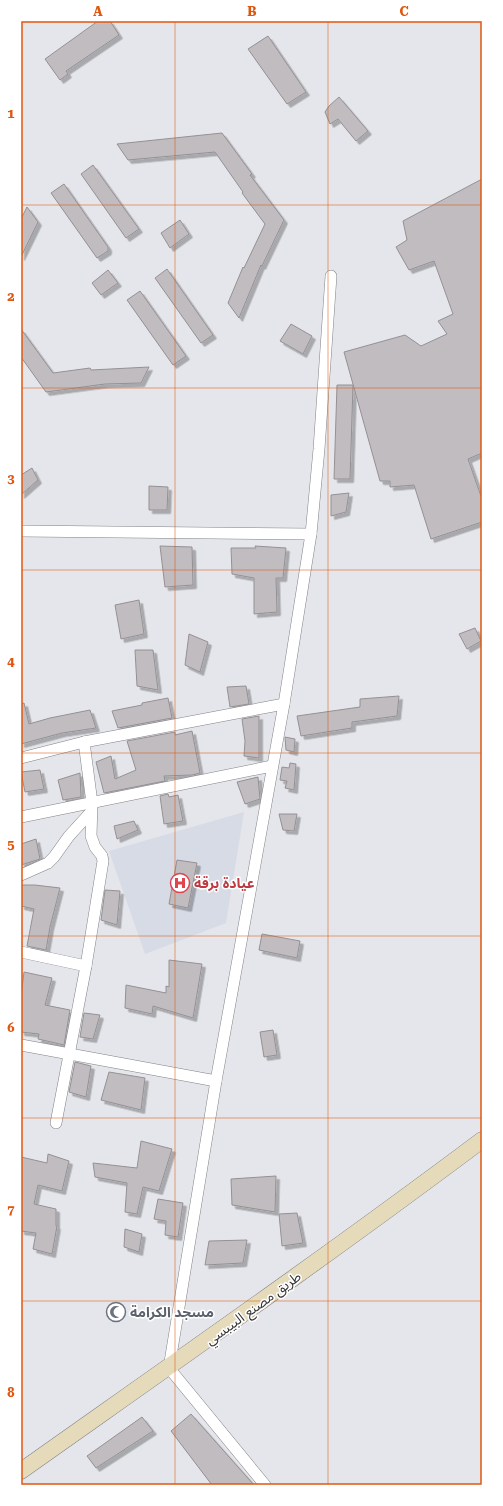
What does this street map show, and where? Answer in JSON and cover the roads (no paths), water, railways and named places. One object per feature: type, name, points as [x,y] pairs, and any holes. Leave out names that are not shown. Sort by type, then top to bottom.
[{"type":"main road","name":"طريق مصنع البيبسي","points":[[21,1471],[169,1368],[405,1198],[482,1140]]},
{"type":"street","points":[[265,1485],[169,1368],[216,1081],[284,704],[311,534],[319,449],[330,276]]},
{"type":"street","points":[[21,531],[311,534]]},
{"type":"street","points":[[21,758],[84,742],[284,704]]},
{"type":"street","points":[[56,1123],[86,966],[103,861],[92,842],[91,836],[91,807],[84,742]]},
{"type":"street","points":[[21,817],[91,807],[272,766]]},
{"type":"street","points":[[21,875],[48,863],[60,850],[91,807]]},
{"type":"street","points":[[21,952],[86,966]]},
{"type":"street","points":[[21,1045],[216,1081]]},
{"type":"place","name":"عيادة برقة","points":[[180,883]]},
{"type":"place","name":"مسجد الكرامة","points":[[116,1312]]}]
